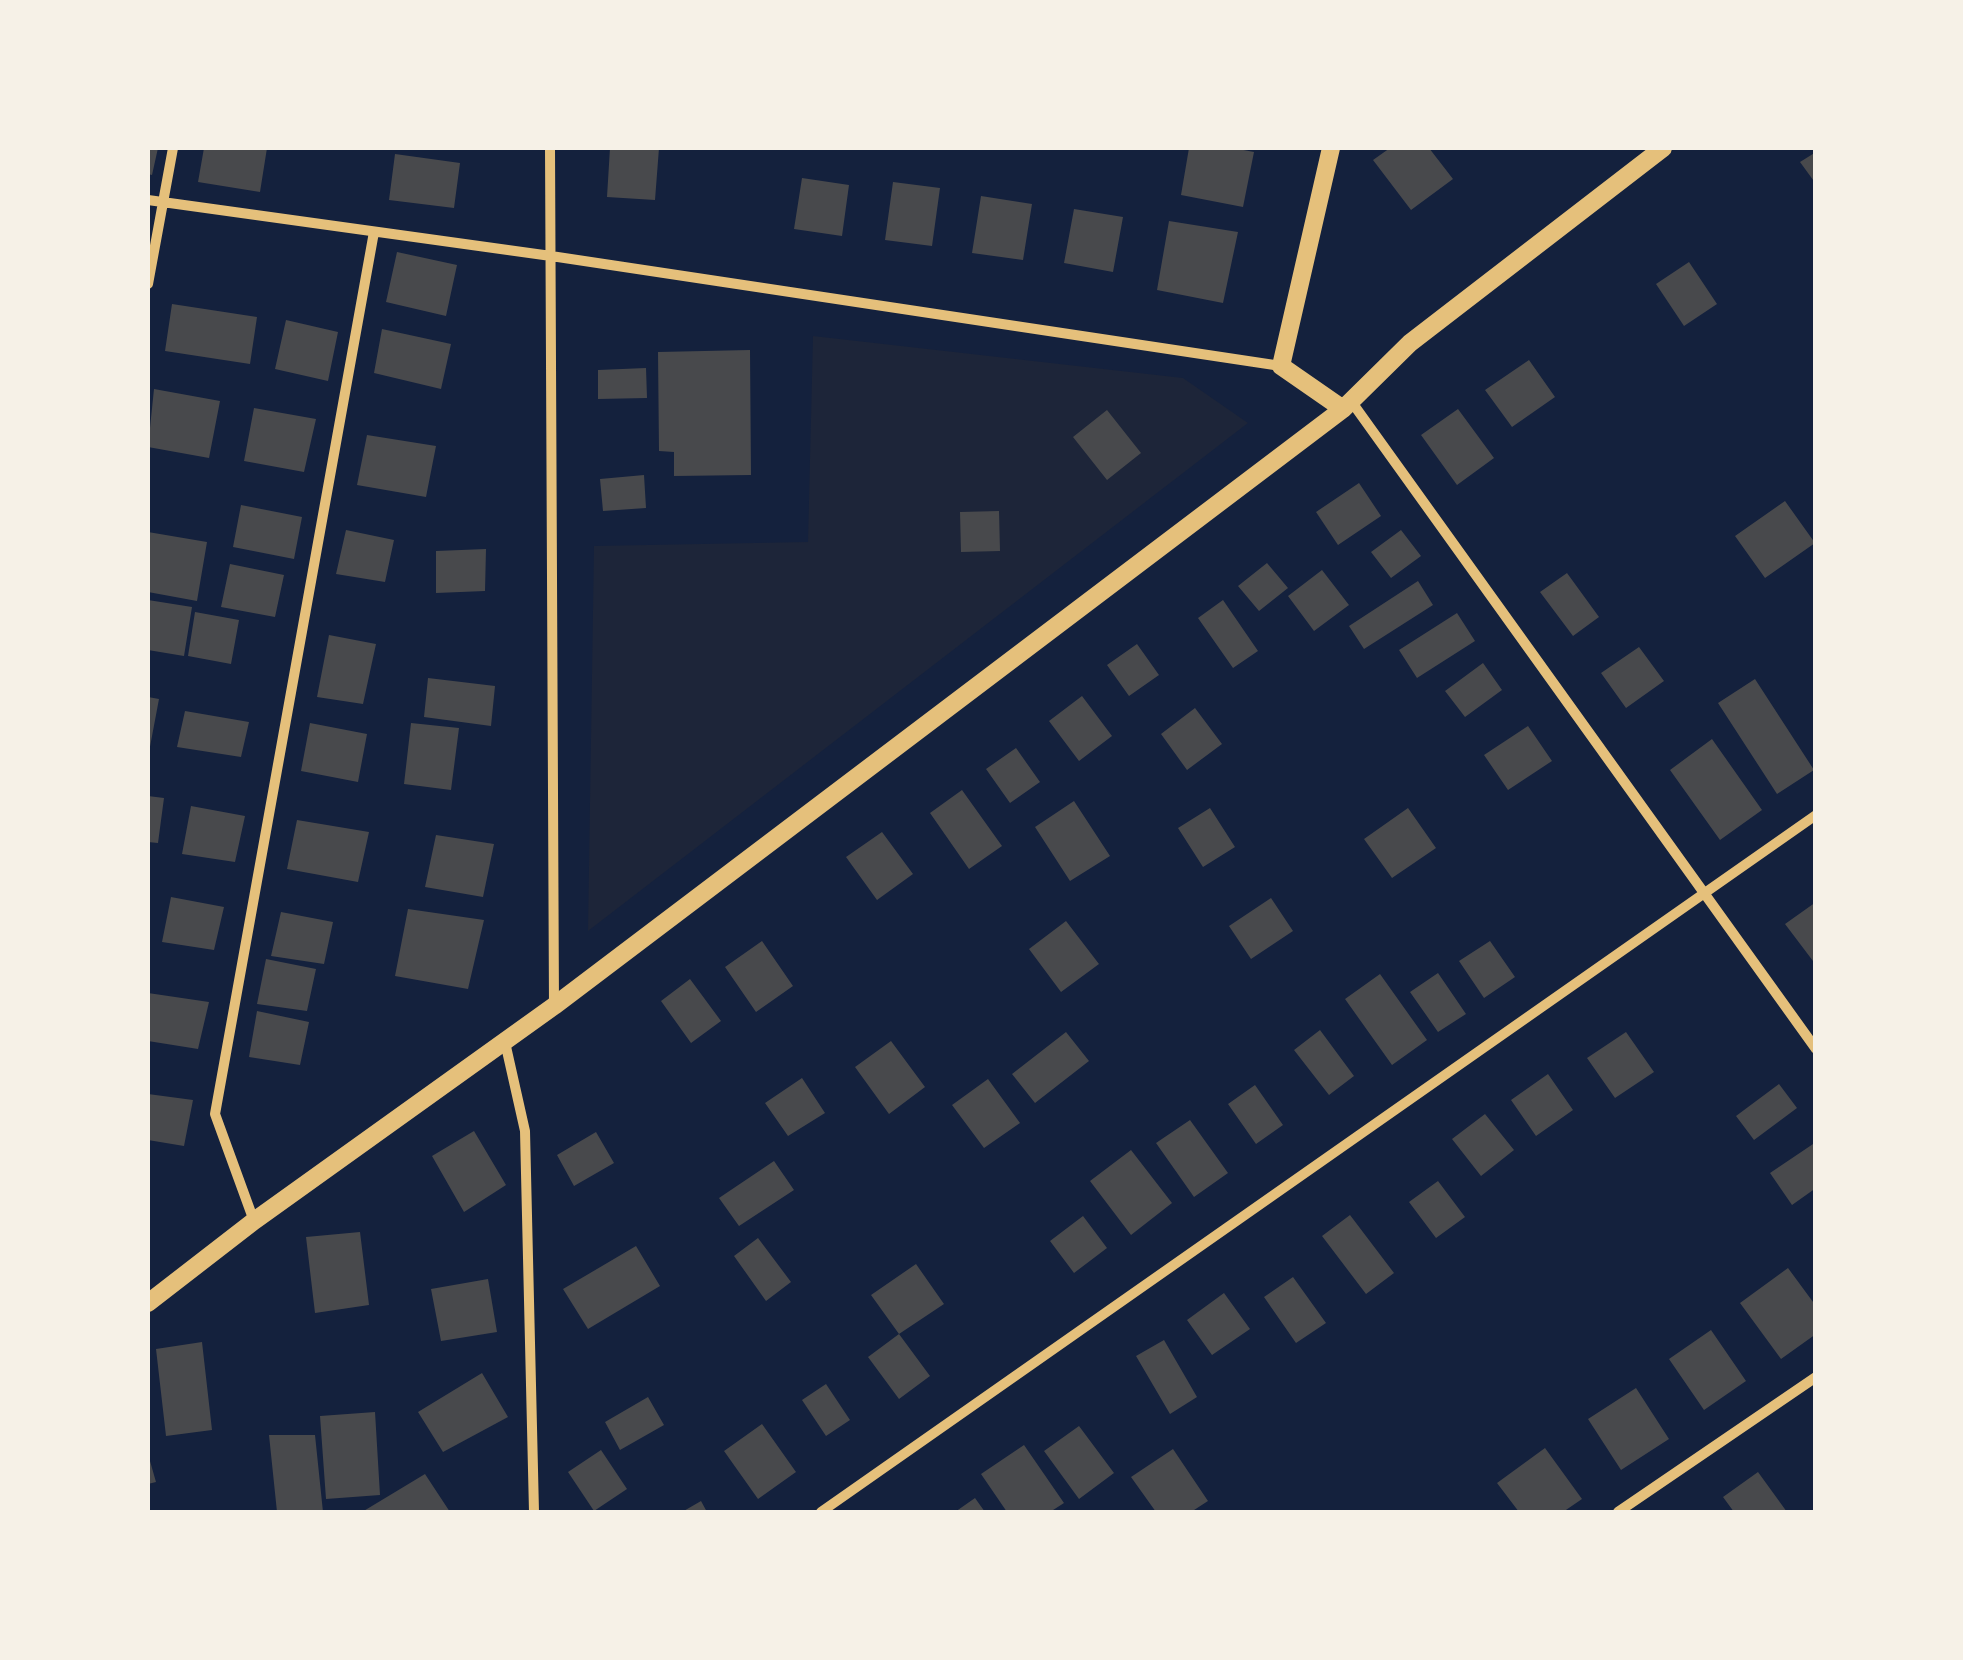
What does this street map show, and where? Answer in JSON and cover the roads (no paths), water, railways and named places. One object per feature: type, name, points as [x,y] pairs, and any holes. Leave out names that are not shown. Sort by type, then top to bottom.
[{"type":"main road","points":[[1332,148],[1282,366],[1347,405]]},
{"type":"main road","points":[[148,1303],[254,1221],[554,1006],[1347,405],[1410,343],[1663,148]]},
{"type":"street","points":[[148,284],[174,148]]},
{"type":"street","points":[[550,148],[554,1006]]},
{"type":"street","points":[[148,200],[1282,366]]},
{"type":"street","points":[[254,1221],[215,1114],[374,232]]},
{"type":"street","points":[[1347,405],[1816,1049]]},
{"type":"street","points":[[821,1512],[1816,815]]},
{"type":"street","points":[[505,1042],[525,1131],[534,1512]]},
{"type":"street","points":[[1618,1512],[1816,1377]]}]
